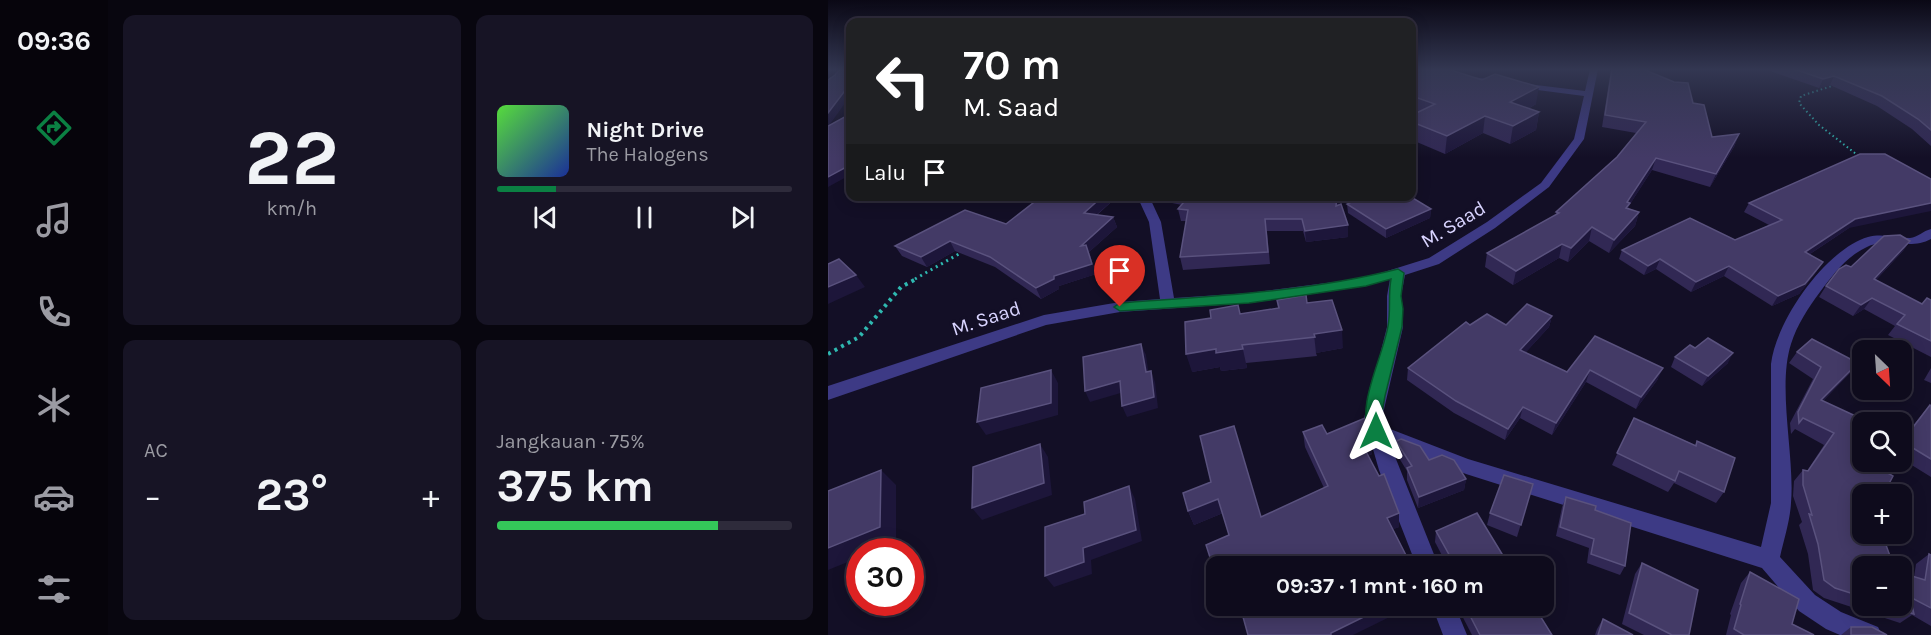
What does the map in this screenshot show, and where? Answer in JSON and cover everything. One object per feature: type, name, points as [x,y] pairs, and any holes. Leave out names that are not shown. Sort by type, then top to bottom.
[{"type":"street","name":"M. Saad","points":[[828,393],[1044,320],[1120,307],[1249,298],[1348,285],[1398,273],[1434,261],[1491,225],[1545,185],[1579,139],[1588,99]]},
{"type":"street","points":[[1145,201],[1155,222],[1168,305]]},
{"type":"street","points":[[1769,560],[1781,503],[1778,380],[1783,341],[1800,307],[1830,272],[1862,244],[1873,240],[1918,242],[1931,233]]},
{"type":"street","points":[[1398,273],[1394,296],[1395,327],[1373,418],[1424,556]]},
{"type":"street","points":[[1376,431],[1487,473],[1769,560],[1807,603],[1834,621],[1870,635]]},
{"type":"street","points":[[1447,616],[1455,635]]},
{"type":"path","points":[[1800,99],[1799,103],[1819,125],[1868,162]]},
{"type":"path","points":[[828,354],[859,337],[901,287],[972,246]]},
{"type":"building","points":[[828,99],[839,99],[828,113]]},
{"type":"building","points":[[1420,99],[1517,99],[1510,102],[1539,112],[1513,126],[1485,116],[1447,136],[1416,124],[1416,113],[1435,104]]},
{"type":"building","points":[[1607,99],[1692,99],[1693,103],[1704,105],[1712,137],[1739,134],[1716,174],[1656,158],[1627,202],[1630,203],[1626,208],[1639,212],[1614,240],[1592,227],[1571,248],[1562,244],[1516,271],[1487,253],[1559,213],[1556,212],[1617,157],[1646,122],[1605,115]]},
{"type":"building","points":[[1886,99],[1931,99],[1931,130]]},
{"type":"building","points":[[846,116],[846,167],[828,177],[828,126]]},
{"type":"building","points":[[1860,154],[1885,154],[1931,179],[1931,203],[1855,219],[1805,252],[1823,262],[1805,284],[1778,296],[1729,266],[1696,282],[1660,259],[1648,266],[1622,250],[1690,218],[1735,240],[1782,220],[1749,203]]},
{"type":"building","points":[[1416,200],[1431,209],[1386,229],[1347,204],[1354,201],[1403,202]]},
{"type":"building","points":[[1036,201],[1097,201],[1084,213],[1113,217],[1081,246],[1086,245],[1092,264],[1054,276],[1054,279],[1036,288],[990,257],[950,241],[921,257],[895,246],[965,210],[1006,224]]},
{"type":"building","points":[[1185,201],[1336,201],[1336,206],[1341,204],[1348,225],[1305,231],[1302,219],[1265,219],[1268,252],[1180,257],[1188,210],[1178,209]]},
{"type":"building","points":[[1900,235],[1910,241],[1874,279],[1922,304],[1927,298],[1931,300],[1931,341],[1897,324],[1905,315],[1872,298],[1861,305],[1826,286],[1839,269],[1846,265],[1851,267],[1884,236]]},
{"type":"building","points":[[839,259],[856,275],[828,287],[828,264]]},
{"type":"building","points":[[1306,295],[1307,303],[1332,300],[1342,330],[1314,334],[1315,337],[1242,345],[1243,349],[1216,353],[1216,349],[1186,354],[1185,322],[1211,318],[1210,310],[1238,305],[1240,314],[1279,308],[1277,300]]},
{"type":"building","points":[[1527,304],[1552,316],[1520,350],[1567,372],[1595,336],[1663,368],[1641,397],[1590,370],[1556,423],[1523,407],[1508,429],[1456,401],[1408,368],[1466,322],[1470,325],[1487,314],[1506,325]]},
{"type":"building","points":[[1708,338],[1733,353],[1708,376],[1675,357],[1690,345],[1695,348]]},
{"type":"building","points":[[1812,339],[1852,360],[1852,369],[1821,400],[1852,414],[1852,472],[1886,472],[1893,476],[1889,484],[1852,484],[1852,544],[1886,544],[1890,556],[1852,556],[1852,593],[1835,588],[1824,580],[1818,544],[1809,514],[1812,515],[1803,485],[1803,470],[1808,471],[1834,433],[1803,418],[1799,423],[1798,412],[1821,367],[1797,352]]},
{"type":"building","points":[[1141,344],[1146,372],[1151,371],[1154,397],[1122,406],[1120,381],[1085,391],[1083,357]]},
{"type":"building","points":[[1051,370],[1051,403],[977,422],[981,388]]},
{"type":"building","points":[[1930,405],[1931,459],[1912,447],[1912,429]]},
{"type":"building","points":[[1365,418],[1372,440],[1362,444],[1379,476],[1384,474],[1399,513],[1387,518],[1406,556],[1210,556],[1206,545],[1229,535],[1218,499],[1188,511],[1183,493],[1211,482],[1200,436],[1234,426],[1261,517],[1328,486],[1303,432],[1322,425],[1327,434]]},
{"type":"building","points":[[1634,418],[1696,446],[1697,441],[1735,458],[1724,492],[1679,471],[1675,481],[1617,453]]},
{"type":"building","points":[[1401,439],[1420,446],[1429,460],[1442,455],[1454,460],[1466,479],[1419,497],[1407,468],[1412,466],[1396,441]]},
{"type":"building","points":[[1040,444],[1044,483],[972,508],[973,467]]},
{"type":"building","points":[[881,470],[880,527],[853,538],[846,538],[846,541],[828,548],[828,491]]},
{"type":"building","points":[[1504,475],[1533,484],[1521,525],[1490,513]]},
{"type":"building","points":[[1129,486],[1136,530],[1083,548],[1084,562],[1045,576],[1045,527],[1085,514],[1084,502]]},
{"type":"building","points":[[1566,497],[1596,506],[1595,510],[1631,523],[1625,566],[1591,554],[1594,539],[1560,527]]},
{"type":"building","points":[[1477,513],[1503,556],[1450,556],[1436,531]]},
{"type":"building","points":[[1929,554],[1931,555],[1931,608],[1912,598],[1912,576],[1925,580]]},
{"type":"building","points":[[1642,563],[1698,590],[1689,635],[1672,635],[1629,613]]},
{"type":"building","points":[[1750,572],[1799,599],[1792,624],[1814,635],[1744,635],[1734,629]]},
{"type":"building","points":[[1243,616],[1366,616],[1331,635],[1248,635]]},
{"type":"building","points":[[1470,616],[1540,616],[1552,635],[1480,635]]},
{"type":"building","points":[[1603,619],[1633,635],[1598,635]]},
{"type":"building","points":[[1851,627],[1872,627],[1887,635],[1851,635]]},
{"type":"route","points":[[1120,307],[1249,298],[1366,282],[1398,273],[1394,296],[1395,327],[1373,418],[1376,431]]}]
